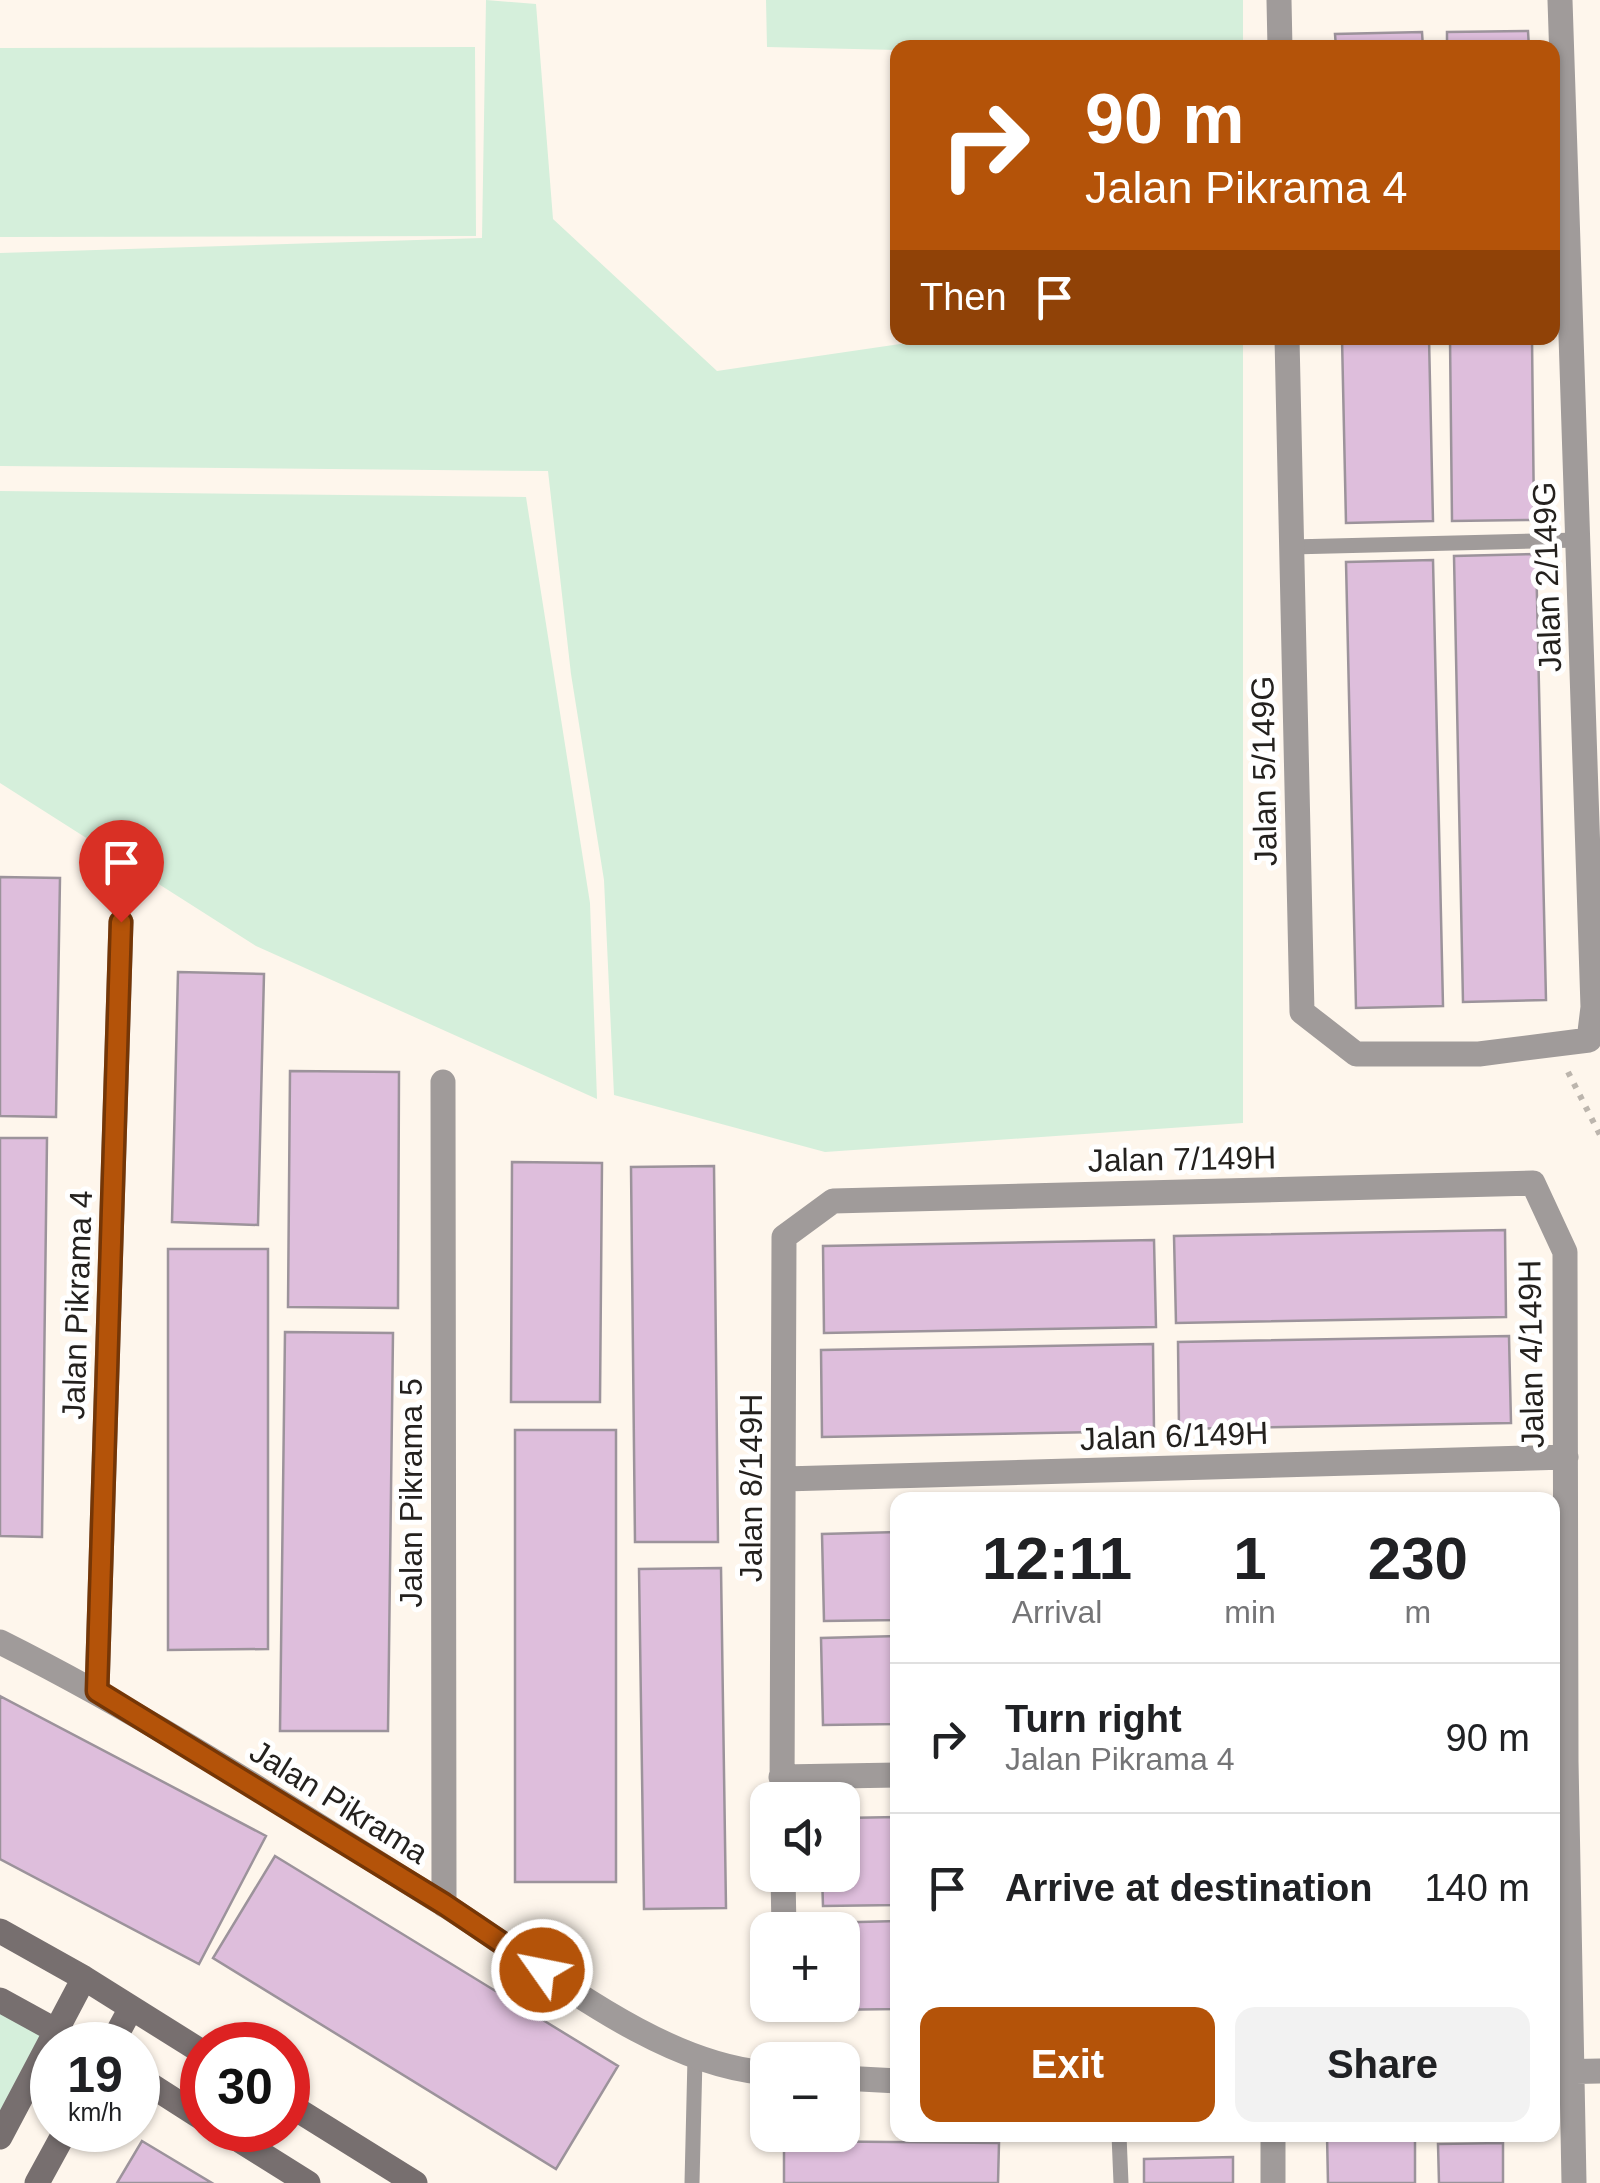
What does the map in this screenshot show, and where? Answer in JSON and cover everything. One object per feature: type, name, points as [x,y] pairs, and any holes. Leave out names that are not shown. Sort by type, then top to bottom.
[{"type":"street","points":[[1279,0],[1280,40]]},
{"type":"street","name":"Jalan 2/149G","points":[[1479,1054],[1589,1040],[1593,1007],[1560,0]]},
{"type":"street","name":"Jalan 5/149G","points":[[1287,345],[1302,1012],[1356,1054],[1479,1054]]},
{"type":"street","name":"Jalan Pikrama 4","points":[[97,1691],[121,922]]},
{"type":"street","name":"Jalan Pikrama 5","points":[[443,1082],[444,1904]]},
{"type":"street","name":"Jalan 7/149H","points":[[833,1200],[1533,1182]]},
{"type":"street","name":"Jalan 4/149H","points":[[1533,1182],[1565,1252],[1566,1458],[1560,1718]]},
{"type":"street","name":"Jalan 8/149H","points":[[782,1782],[784,1237],[833,1200]]},
{"type":"street","name":"Jalan 6/149H","points":[[784,1479],[1566,1458]]},
{"type":"street","name":"Jalan Pikrama","points":[[0,1642],[97,1691],[444,1904],[575,1992],[695,2058],[750,2071]]},
{"type":"street","points":[[832,1782],[890,1775]]},
{"type":"street","name":"Jalan 4/149H","points":[[1560,1865],[1562,2072],[1574,2183]]},
{"type":"street","points":[[0,1932],[84,1978],[180,2038]]},
{"type":"street","points":[[61,2022],[84,1978]]},
{"type":"street","points":[[0,2000],[40,2022]]},
{"type":"street","points":[[123,2022],[131,2008]]},
{"type":"street","points":[[1562,2072],[1600,2071]]},
{"type":"street","points":[[860,2079],[890,2080]]},
{"type":"street","points":[[0,2137],[30,2080]]},
{"type":"street","points":[[310,2118],[416,2183]]},
{"type":"street","points":[[1272,2142],[1274,2183]]},
{"type":"street","points":[[37,2183],[54,2152]]},
{"type":"street","points":[[258,2152],[308,2183]]},
{"type":"lane","points":[[1292,547],[1578,540]]},
{"type":"lane","points":[[692,2183],[695,2058]]},
{"type":"lane","points":[[1120,2142],[1121,2183]]},
{"type":"path","points":[[1554,1044],[1600,1135]]},
{"type":"green space","points":[[486,0],[536,4],[553,219],[717,371],[893,345],[1243,345],[1243,1123],[825,1152],[614,1095],[604,880],[571,674],[548,471],[0,466],[0,253],[482,238]]},
{"type":"green space","points":[[766,0],[1243,0],[1243,40],[890,40],[890,50],[767,47]]},
{"type":"green space","points":[[475,47],[476,236],[0,237],[0,48]]},
{"type":"green space","points":[[0,491],[526,497],[590,903],[597,1099],[256,946],[0,783]]},
{"type":"green space","points":[[0,2012],[30,2027],[30,2066],[0,2121]]},
{"type":"building","points":[[1528,31],[1529,40],[1447,40],[1447,32]]},
{"type":"building","points":[[1422,32],[1422,40],[1335,40],[1335,34]]},
{"type":"building","points":[[1342,345],[1429,345],[1433,521],[1346,523]]},
{"type":"building","points":[[1450,345],[1532,345],[1534,520],[1452,521]]},
{"type":"building","points":[[1536,554],[1546,1000],[1463,1002],[1454,556]]},
{"type":"building","points":[[1433,560],[1443,1006],[1356,1008],[1346,562]]},
{"type":"building","points":[[0,877],[60,878],[56,1117],[0,1116]]},
{"type":"building","points":[[178,972],[264,974],[258,1225],[172,1222]]},
{"type":"building","points":[[290,1071],[399,1072],[398,1308],[288,1307]]},
{"type":"building","points":[[0,1138],[47,1138],[42,1537],[0,1536]]},
{"type":"building","points":[[512,1162],[602,1163],[600,1402],[511,1402]]},
{"type":"building","points":[[714,1166],[718,1542],[635,1542],[631,1167]]},
{"type":"building","points":[[1505,1230],[1506,1317],[1176,1323],[1174,1236]]},
{"type":"building","points":[[1154,1240],[1156,1327],[824,1333],[823,1246]]},
{"type":"building","points":[[168,1249],[268,1249],[268,1649],[168,1650]]},
{"type":"building","points":[[285,1332],[393,1333],[388,1731],[280,1731]]},
{"type":"building","points":[[1509,1336],[1511,1423],[1179,1429],[1178,1342]]},
{"type":"building","points":[[1153,1344],[1154,1431],[822,1437],[821,1350]]},
{"type":"building","points":[[515,1430],[616,1430],[616,1882],[515,1882]]},
{"type":"building","points":[[890,1532],[890,1620],[824,1621],[822,1534]]},
{"type":"building","points":[[721,1568],[726,1908],[644,1909],[639,1569]]},
{"type":"building","points":[[890,1636],[890,1724],[823,1725],[821,1638]]},
{"type":"building","points":[[0,1696],[266,1836],[199,1964],[0,1859]]},
{"type":"building","points":[[890,1817],[890,1905],[823,1906],[823,1892],[860,1892],[860,1818]]},
{"type":"building","points":[[275,1856],[618,2066],[556,2169],[213,1958]]},
{"type":"building","points":[[890,1921],[890,2009],[860,2009],[860,1922]]},
{"type":"building","points":[[860,2142],[999,2143],[998,2183],[784,2183],[784,2152],[860,2152]]},
{"type":"building","points":[[1327,2142],[1415,2142],[1415,2183],[1328,2183]]},
{"type":"building","points":[[1503,2143],[1503,2183],[1439,2183],[1438,2144]]},
{"type":"building","points":[[135,2152],[160,2152],[212,2183],[117,2183]]},
{"type":"building","points":[[1233,2157],[1233,2183],[1144,2183],[1144,2159]]},
{"type":"route","points":[[121,922],[97,1691],[444,1904],[542,1970]]}]
